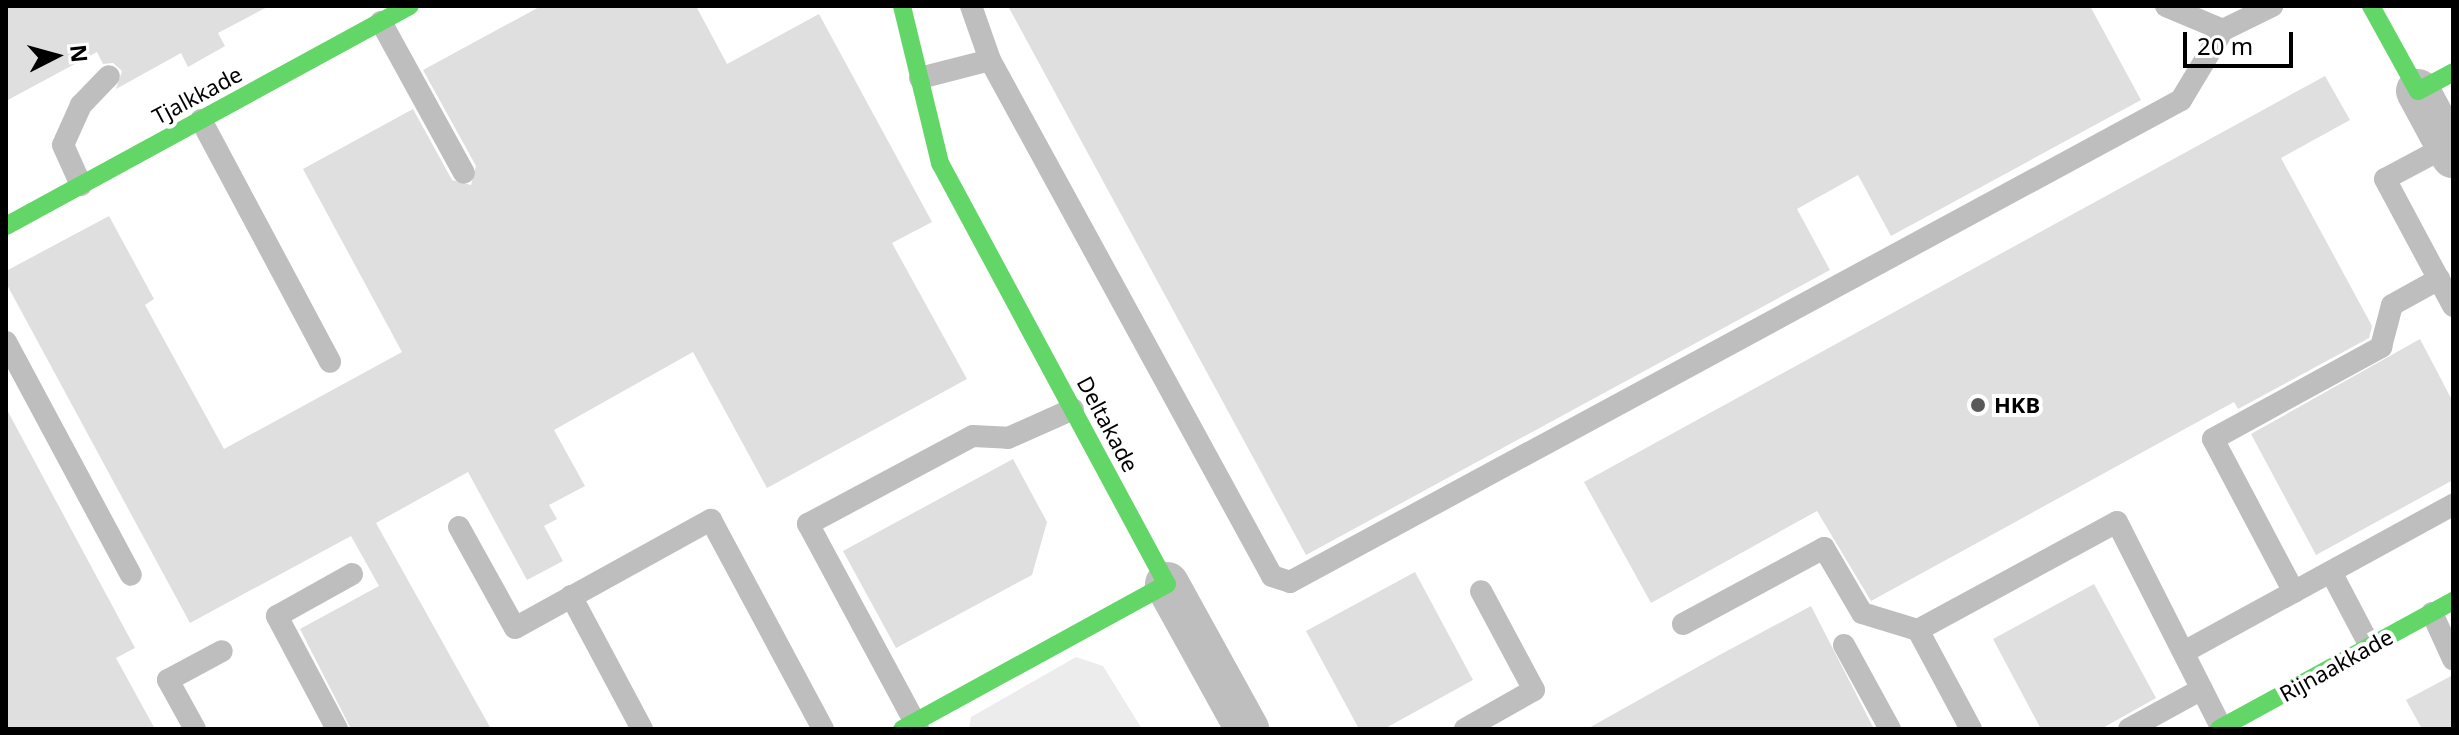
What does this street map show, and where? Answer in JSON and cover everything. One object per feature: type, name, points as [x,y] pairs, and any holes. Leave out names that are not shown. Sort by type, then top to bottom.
[{"type":"street","name":"Tjalkkade","points":[[6,226],[410,6]]},
{"type":"street","name":"Deltakade","points":[[902,6],[940,163],[1167,584]]},
{"type":"street","points":[[2371,6],[2435,81],[2450,151]]},
{"type":"street","points":[[911,727],[1167,584],[1247,729]]},
{"type":"street","name":"Rijnaakkade","points":[[2220,728],[2453,601]]},
{"type":"lane","points":[[971,6],[990,60],[1272,576],[1290,582],[2181,100],[2223,30],[2272,6]]},
{"type":"lane","points":[[2166,6],[2223,30]]},
{"type":"lane","points":[[381,22],[464,173]]},
{"type":"lane","points":[[920,78],[990,60]]},
{"type":"lane","points":[[81,185],[63,145],[81,105],[109,76]]},
{"type":"lane","points":[[201,120],[330,362]]},
{"type":"lane","points":[[2450,151],[2385,179],[2453,306]]},
{"type":"lane","points":[[2294,592],[2213,439],[2381,347],[2392,305],[2439,279]]},
{"type":"lane","points":[[6,342],[131,575]]},
{"type":"lane","points":[[911,727],[808,524],[973,436],[1008,438],[1073,409]]},
{"type":"lane","points":[[2184,652],[2453,505]]},
{"type":"lane","points":[[459,527],[515,628],[711,520],[823,729]]},
{"type":"lane","points":[[1918,630],[2117,522],[2220,728]]},
{"type":"lane","points":[[1683,624],[1824,548],[1862,613],[1918,630],[1971,729]]},
{"type":"lane","points":[[2331,572],[2370,646]]},
{"type":"lane","points":[[337,729],[277,616],[352,574]]},
{"type":"lane","points":[[1465,729],[1534,690],[1481,591]]},
{"type":"lane","points":[[571,596],[642,729]]},
{"type":"lane","points":[[2432,613],[2453,659]]},
{"type":"lane","points":[[1844,645],[1890,729]]},
{"type":"lane","points":[[195,729],[168,680],[222,651]]},
{"type":"lane","points":[[2129,729],[2202,689]]},
{"type":"shaded area","points":[[1076,657],[1103,666],[1142,729],[969,729],[971,717]]},
{"type":"building","points":[[6,6],[269,6],[218,33],[225,46],[188,67],[181,53],[116,89],[122,71],[113,63],[103,64],[97,52],[6,101]]},
{"type":"building","points":[[541,6],[696,6],[727,64],[819,14],[932,222],[892,243],[967,379],[767,488],[693,352],[554,430],[585,486],[549,505],[557,519],[544,526],[563,561],[527,580],[468,472],[376,523],[491,729],[351,729],[300,629],[379,586],[351,536],[190,623],[6,283],[6,271],[109,216],[154,299],[145,305],[224,449],[402,352],[303,169],[413,109],[452,180],[471,185],[476,166],[423,70]]},
{"type":"building","points":[[1008,6],[2090,6],[2141,100],[1891,236],[1858,175],[1797,209],[1830,270],[1306,555]]},
{"type":"building","name":"HKB","points":[[2325,76],[2350,120],[2281,158],[2372,326],[2369,338],[2238,409],[2234,402],[1871,601],[1817,511],[1651,603],[1584,482]]},
{"type":"building","points":[[2420,339],[2453,402],[2453,480],[2316,555],[2251,434]]},
{"type":"building","points":[[6,408],[135,648],[116,658],[155,729],[6,729]]},
{"type":"building","points":[[1013,459],[1047,522],[1032,575],[896,648],[843,551]]},
{"type":"building","points":[[1415,572],[1473,680],[1384,729],[1359,729],[1306,631]]},
{"type":"building","points":[[2094,584],[2156,698],[2101,729],[2041,729],[1993,639]]},
{"type":"building","points":[[1811,606],[1874,729],[1587,729],[1712,659]]},
{"type":"building","points":[[2453,675],[2453,729],[2422,729],[2406,700]]},
{"type":"traffic: fast","points":[[6,226],[410,6]]},
{"type":"traffic: fast","points":[[902,6],[940,163],[1167,584],[902,729]]},
{"type":"traffic: fast","points":[[2371,6],[2418,91],[2453,72]]},
{"type":"traffic: fast","points":[[2219,729],[2453,601]]},
{"type":"place","name":"HKB","points":[[1978,405]]}]
